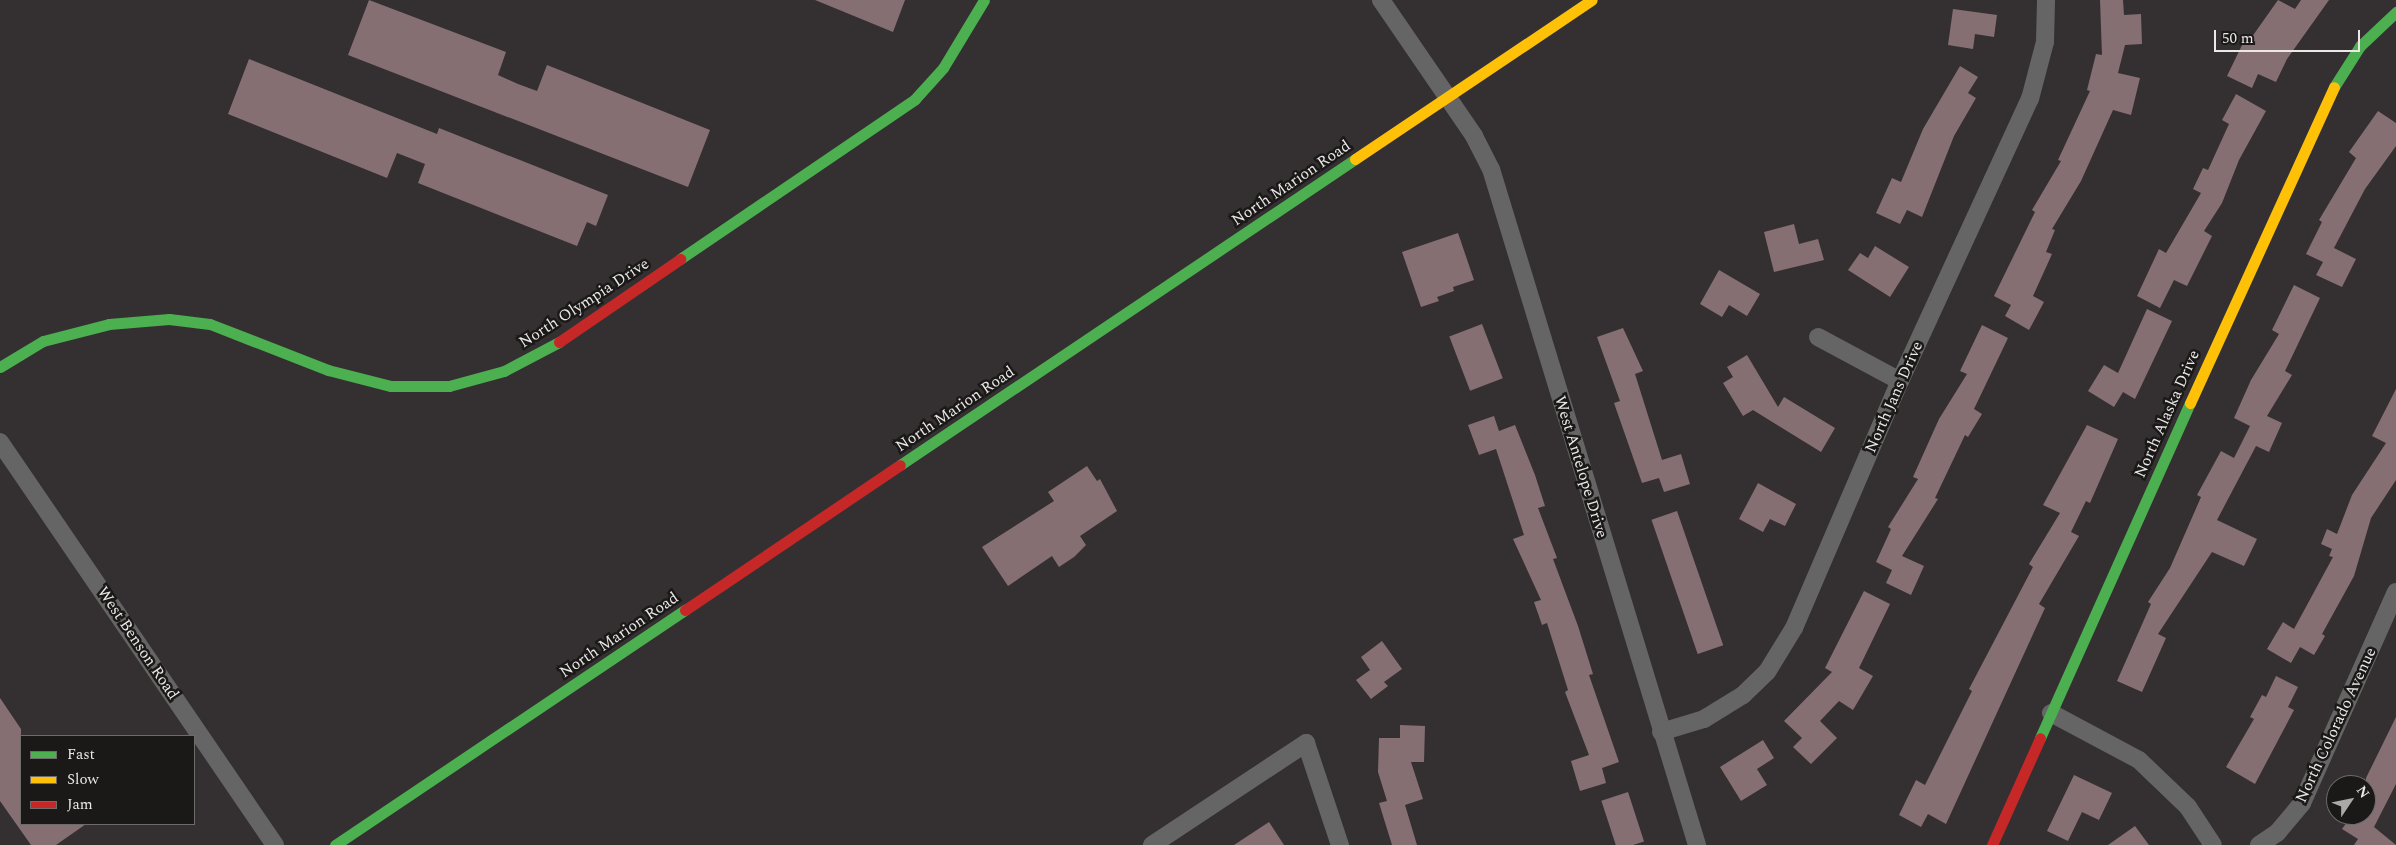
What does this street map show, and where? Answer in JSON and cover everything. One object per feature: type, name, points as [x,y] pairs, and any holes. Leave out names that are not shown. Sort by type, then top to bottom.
[{"type":"street","name":"North Olympia Drive","points":[[0,367],[42,341],[109,324],[169,318],[210,324],[328,370],[390,386],[449,386],[504,371],[547,350],[915,99],[943,68],[984,0]]},
{"type":"street","name":"West Antelope Drive","points":[[1381,0],[1448,97],[1482,152],[1501,196],[1661,732],[1697,845]]},
{"type":"street","name":"North Marion Road","points":[[335,845],[1592,0]]},
{"type":"street","name":"North Jans Drive","points":[[1661,732],[1719,711],[1743,696],[1776,660],[1812,588],[1900,381],[2030,99],[2045,42],[2046,0]]},
{"type":"street","name":"North Alaska Drive","points":[[1992,845],[2323,104],[2360,46],[2396,12]]},
{"type":"street","points":[[1818,337],[1900,381]]},
{"type":"street","name":"West Benson Road","points":[[0,442],[275,845]]},
{"type":"street","name":"North Colorado Avenue","points":[[2259,845],[2277,833],[2302,803],[2396,592]]},
{"type":"street","points":[[2051,713],[2139,760],[2188,807],[2213,845]]},
{"type":"street","points":[[1152,845],[1306,743],[1340,845]]},
{"type":"building","points":[[369,0],[506,52],[498,75],[518,84],[537,91],[547,65],[710,130],[688,187],[348,55]]},
{"type":"building","points":[[815,0],[905,0],[893,32]]},
{"type":"building","points":[[2100,0],[2123,0],[2124,15],[2141,14],[2142,44],[2125,45],[2118,73],[2140,78],[2131,115],[2113,110],[2081,181],[2052,229],[2055,230],[2046,252],[2052,254],[2033,296],[2044,302],[2029,330],[2005,316],[2011,305],[1994,296],[2035,212],[2032,210],[2061,161],[2058,160],[2090,91],[2087,90],[2096,54],[2102,55]]},
{"type":"building","points":[[2278,0],[2295,9],[2301,0],[2329,0],[2287,59],[2276,82],[2258,74],[2252,88],[2227,76],[2245,39],[2249,41]]},
{"type":"building","points":[[1953,9],[1997,15],[1994,37],[1975,34],[1973,49],[1948,45]]},
{"type":"building","points":[[249,59],[437,134],[439,128],[608,195],[596,226],[587,222],[577,246],[418,183],[425,164],[397,153],[387,178],[228,114]]},
{"type":"building","points":[[1960,66],[1978,77],[1968,93],[1976,98],[1954,136],[1922,217],[1907,210],[1900,224],[1876,213],[1892,178],[1901,182],[1923,129]]},
{"type":"building","points":[[2236,94],[2266,111],[2239,160],[2222,203],[2204,231],[2212,236],[2187,286],[2174,280],[2160,308],[2137,296],[2159,249],[2166,253],[2201,193],[2193,189],[2203,168],[2208,170],[2229,124],[2222,120]]},
{"type":"building","points":[[2378,111],[2396,123],[2396,146],[2365,189],[2334,248],[2356,259],[2342,287],[2316,275],[2323,262],[2306,254],[2322,222],[2319,220],[2356,158],[2349,152]]},
{"type":"building","points":[[1794,224],[1799,244],[1818,239],[1824,260],[1774,272],[1764,232]]},
{"type":"building","points":[[1458,233],[1474,280],[1453,287],[1454,291],[1437,297],[1439,301],[1421,307],[1402,252]]},
{"type":"building","points":[[1875,246],[1909,267],[1890,297],[1848,270],[1860,253],[1868,258]]},
{"type":"building","points":[[1719,270],[1760,294],[1747,316],[1729,305],[1722,317],[1700,304]]},
{"type":"building","points":[[2294,285],[2320,298],[2285,371],[2292,375],[2267,416],[2282,423],[2269,452],[2256,446],[2217,520],[2257,539],[2244,566],[2212,552],[2158,634],[2166,638],[2142,692],[2117,681],[2151,604],[2148,602],[2170,568],[2201,497],[2197,495],[2221,451],[2234,458],[2250,426],[2234,418],[2251,380],[2279,334],[2272,330]]},
{"type":"building","points":[[2147,309],[2172,321],[2135,399],[2123,392],[2114,407],[2088,391],[2104,365],[2118,373]]},
{"type":"building","points":[[1482,324],[1503,378],[1470,391],[1449,337]]},
{"type":"building","points":[[1982,325],[2008,338],[1974,409],[1982,414],[1968,437],[1965,435],[1935,498],[1938,499],[1902,556],[1924,566],[1911,595],[1886,583],[1892,570],[1876,562],[1891,529],[1888,527],[1918,479],[1913,477],[1939,419],[1967,374],[1960,371]]},
{"type":"building","points":[[1623,328],[1643,371],[1635,374],[1662,460],[1681,454],[1690,484],[1664,492],[1659,478],[1642,483],[1614,403],[1620,401],[1597,337]]},
{"type":"building","points":[[1747,355],[1778,407],[1784,397],[1835,428],[1821,452],[1753,410],[1743,416],[1723,383],[1733,377],[1727,367]]},
{"type":"building","points":[[2396,389],[2396,480],[2371,518],[2354,576],[2322,634],[2325,636],[2314,655],[2300,647],[2291,663],[2267,649],[2283,622],[2294,629],[2333,557],[2329,556],[2332,549],[2321,544],[2327,529],[2337,534],[2352,495],[2386,443],[2372,436]]},
{"type":"building","points":[[1494,416],[1499,431],[1515,425],[1535,475],[1545,506],[1538,508],[1557,558],[1553,559],[1578,626],[1593,674],[1589,675],[1619,762],[1602,768],[1606,783],[1580,791],[1571,761],[1589,755],[1565,692],[1568,690],[1547,623],[1542,625],[1534,602],[1541,600],[1513,539],[1524,535],[1496,449],[1479,455],[1468,425]]},
{"type":"building","points":[[2087,425],[2118,439],[2090,503],[2086,501],[2071,532],[2079,536],[2039,604],[2045,608],[1946,824],[1928,814],[1921,827],[1899,815],[1916,780],[1925,785],[1972,691],[1969,689],[2033,567],[2029,564],[2060,513],[2043,505]]},
{"type":"building","points":[[1087,466],[1097,481],[1100,479],[1117,511],[1080,536],[1086,545],[1074,557],[1059,567],[1052,556],[1008,586],[982,547],[1054,501],[1048,492]]},
{"type":"building","points":[[1758,483],[1796,504],[1785,526],[1770,519],[1763,532],[1739,519]]},
{"type":"building","points":[[1677,511],[1723,645],[1698,654],[1651,520]]},
{"type":"building","points":[[1864,591],[1890,604],[1859,668],[1873,676],[1853,710],[1839,701],[1820,721],[1837,738],[1811,764],[1793,747],[1802,738],[1784,721],[1832,672],[1825,668]]},
{"type":"building","points":[[1382,641],[1402,669],[1384,682],[1388,686],[1371,699],[1356,680],[1370,670],[1361,657]]},
{"type":"building","points":[[2276,676],[2298,687],[2288,707],[2294,710],[2255,784],[2226,767],[2254,719],[2250,717],[2262,695],[2266,697]]},
{"type":"building","points":[[0,698],[21,729],[20,825],[85,825],[56,845],[31,845],[0,801]]},
{"type":"building","points":[[2396,717],[2396,784],[2376,823],[2376,775],[2367,775]]},
{"type":"building","points":[[1400,725],[1425,726],[1424,762],[1411,762],[1423,799],[1405,805],[1417,845],[1392,845],[1379,803],[1387,801],[1378,772],[1379,738],[1400,738]]},
{"type":"building","points":[[1763,740],[1774,758],[1757,769],[1767,785],[1741,801],[1720,767]]},
{"type":"building","points":[[2074,775],[2112,793],[2099,820],[2082,812],[2068,841],[2047,831]]},
{"type":"building","points":[[1628,792],[1644,841],[1633,845],[1616,845],[1601,801]]},
{"type":"building","points":[[1269,822],[1284,845],[1234,845]]},
{"type":"building","points":[[2345,825],[2375,825],[2374,827],[2396,845],[2354,845],[2358,839],[2342,829]]},
{"type":"building","points":[[2135,826],[2149,845],[2108,845]]},
{"type":"traffic: fast","points":[[680,259],[915,99],[943,68],[984,0]]},
{"type":"traffic: fast","points":[[2334,87],[2360,46],[2396,12]]},
{"type":"traffic: fast","points":[[900,465],[1355,159]]},
{"type":"traffic: fast","points":[[0,367],[43,341],[109,324],[169,319],[210,324],[328,370],[391,386],[449,386],[504,371],[559,342]]},
{"type":"traffic: fast","points":[[2040,738],[2190,403]]},
{"type":"traffic: fast","points":[[335,845],[685,610]]},
{"type":"traffic: slow","points":[[1355,159],[1592,0]]},
{"type":"traffic: slow","points":[[2190,403],[2334,87]]},
{"type":"traffic: jam","points":[[559,342],[680,259]]},
{"type":"traffic: jam","points":[[685,610],[900,465]]},
{"type":"traffic: jam","points":[[1992,845],[2040,738]]}]
